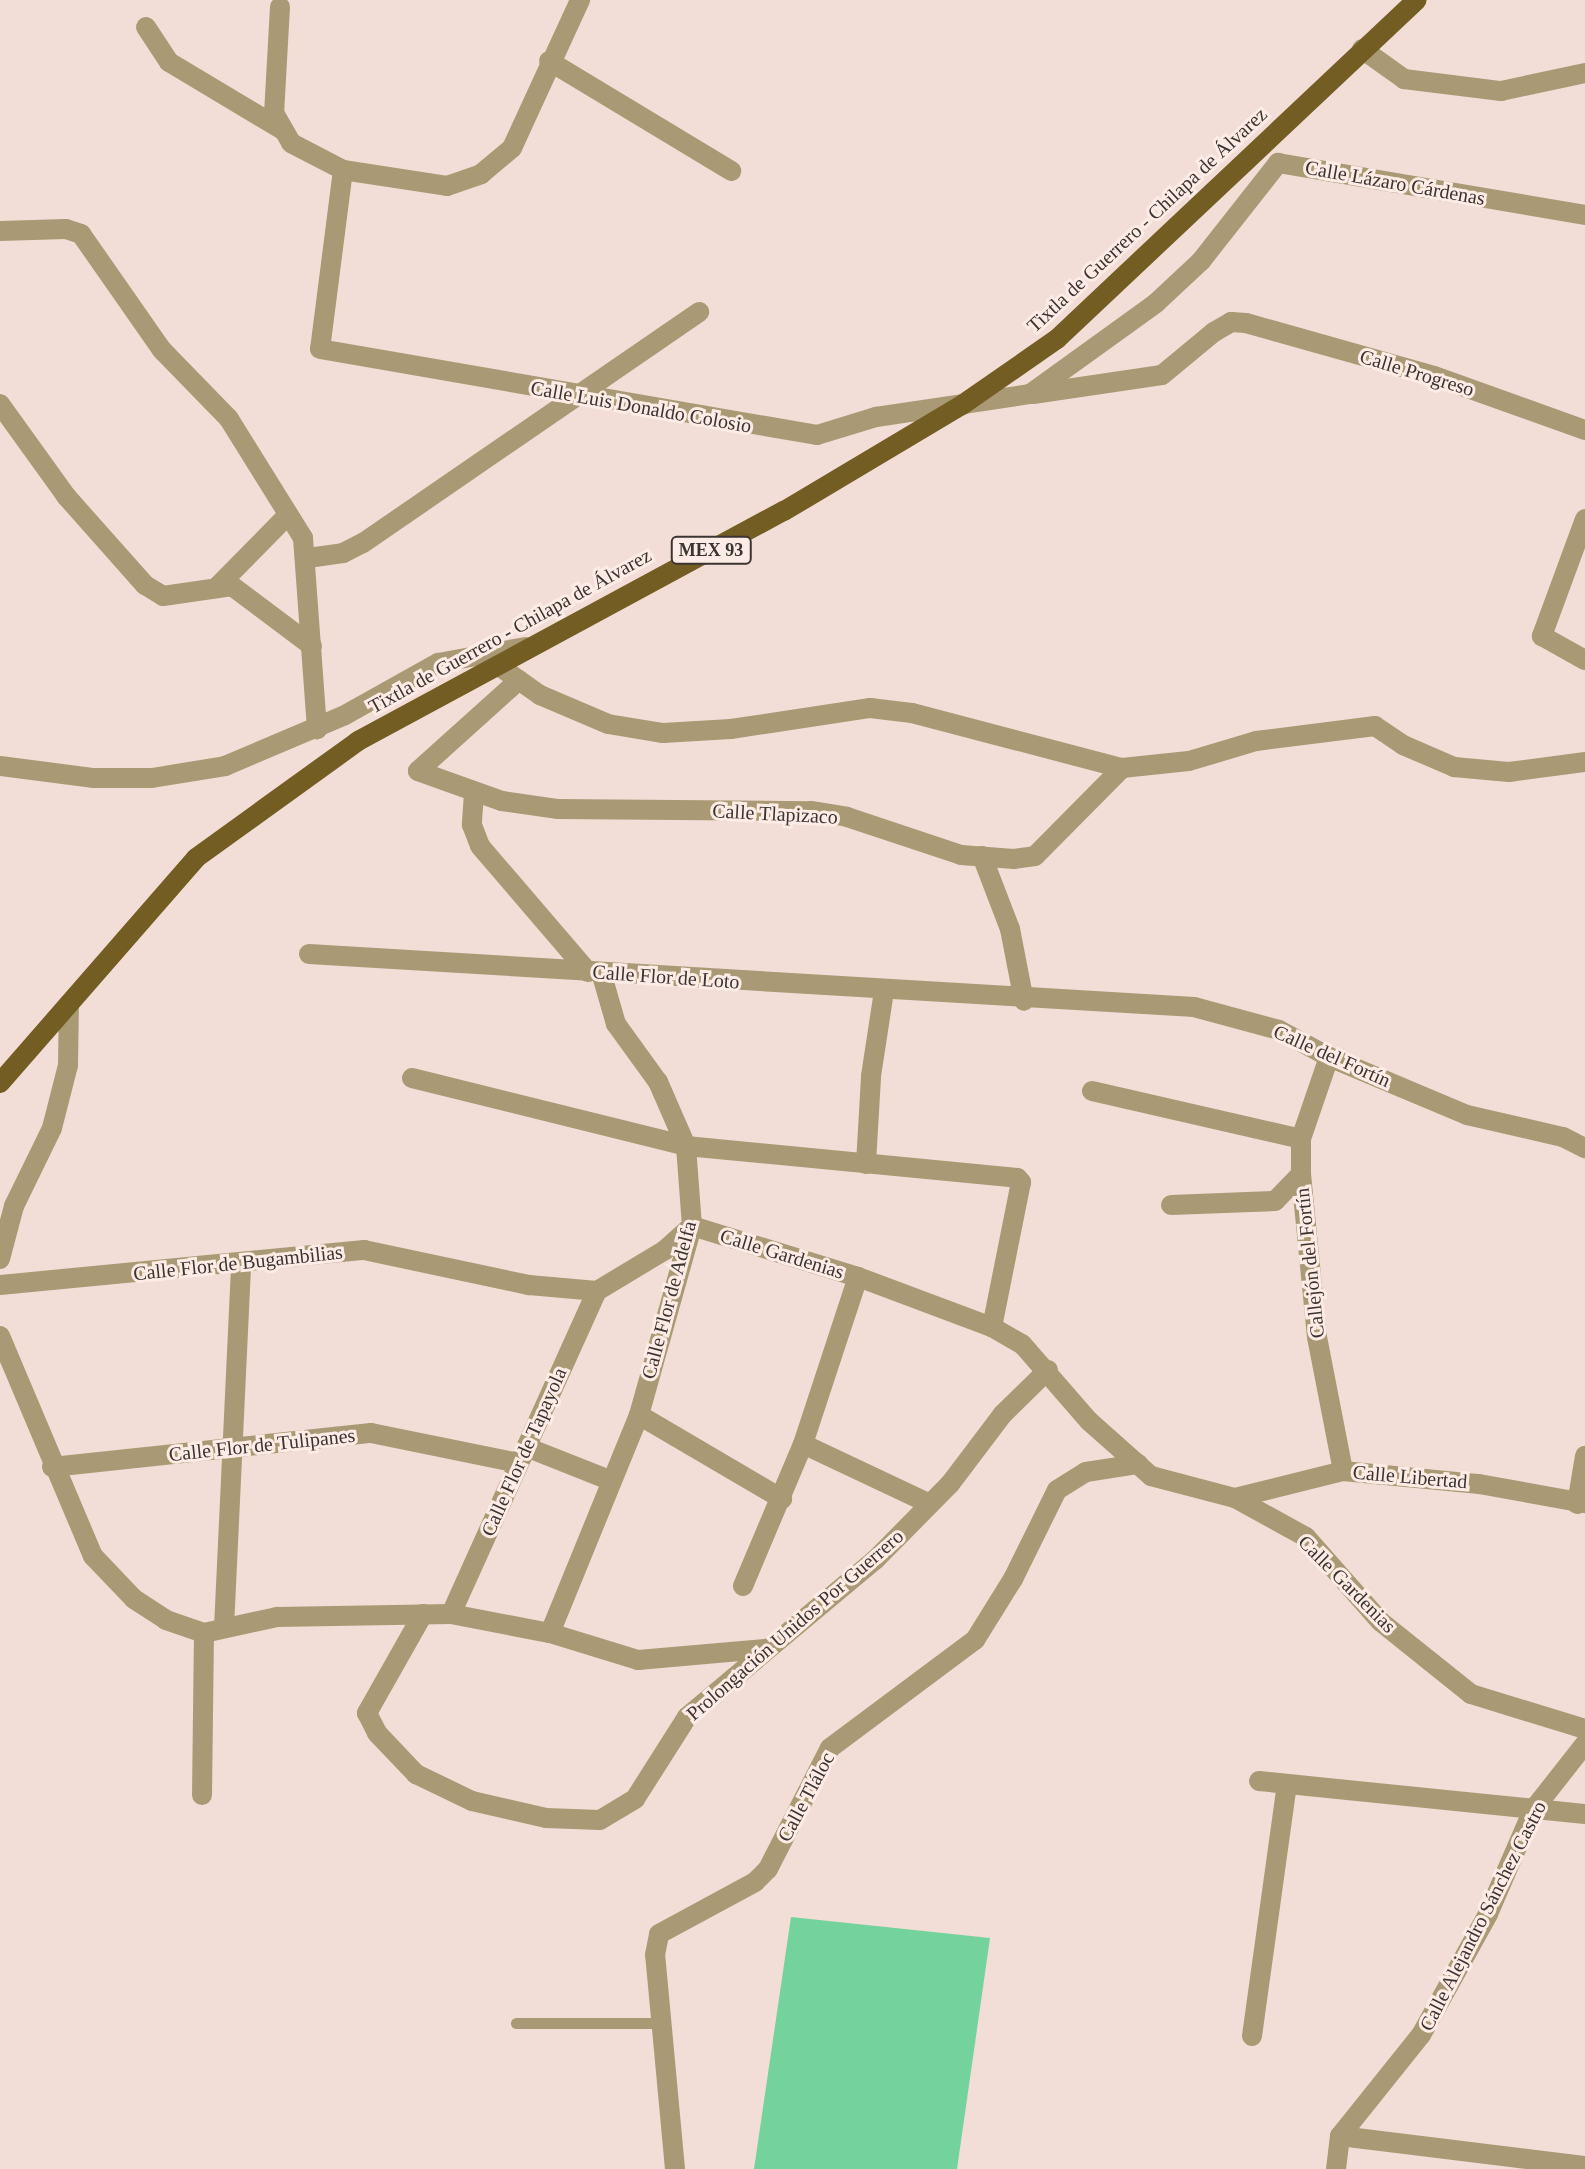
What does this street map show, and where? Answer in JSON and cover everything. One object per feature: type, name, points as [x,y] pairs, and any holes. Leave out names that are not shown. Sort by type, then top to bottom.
[{"type":"main road","name":"Tixtla de Guerrero - Chilapa de Álvarez","points":[[0,1083],[196,858],[358,741],[526,647],[784,511],[962,405],[1057,339],[1417,0]]},
{"type":"street","points":[[280,7],[274,113],[291,143],[343,170],[447,186],[481,174],[512,148],[549,61],[580,0]]},
{"type":"street","points":[[146,27],[169,62],[281,129]]},
{"type":"street","points":[[1362,49],[1404,79],[1501,91],[1585,73]]},
{"type":"street","points":[[549,61],[731,171]]},
{"type":"street","name":"Calle Lázaro Cárdenas","points":[[962,405],[1030,394],[1156,303],[1201,261],[1278,163],[1585,215]]},
{"type":"street","name":"Calle Luis Donaldo Colosio","points":[[343,170],[320,349],[577,396],[817,435],[876,417],[962,405]]},
{"type":"street","points":[[0,231],[66,229],[81,234],[162,350],[229,419],[288,515],[308,558],[317,729]]},
{"type":"street","points":[[308,558],[343,553],[363,543],[699,312]]},
{"type":"street","name":"Calle Progreso","points":[[1030,394],[1162,375],[1222,327],[1246,323],[1434,376],[1585,430]]},
{"type":"street","points":[[0,404],[66,496],[145,585],[163,596],[217,587],[243,591],[312,646]]},
{"type":"street","points":[[217,587],[288,515]]},
{"type":"street","points":[[1585,519],[1542,636],[1585,660]]},
{"type":"street","points":[[0,766],[94,778],[152,778],[225,766],[317,729],[438,663],[526,647]]},
{"type":"street","points":[[496,664],[519,680],[608,724],[663,733],[731,729],[870,708],[912,713],[1122,768],[1189,761],[1269,739],[1375,726],[1403,745],[1454,767],[1509,772],[1585,762]]},
{"type":"street","name":"Calle Tlapizaco","points":[[519,680],[418,771],[474,793],[558,809],[811,811],[847,817],[961,855],[1035,856],[1122,768]]},
{"type":"street","points":[[345,715],[358,741]]},
{"type":"street","name":"Calle Flor de Adelfa","points":[[474,793],[472,825],[480,846],[594,972],[616,1024],[658,1082],[686,1146],[692,1226],[639,1415],[550,1633]]},
{"type":"street","points":[[982,856],[1010,929],[1024,1001]]},
{"type":"street","name":"Calle Flor de Loto","points":[[309,954],[1024,1001]]},
{"type":"street","points":[[866,1164],[871,1076],[884,991]]},
{"type":"street","name":"Calle del Fortín","points":[[1024,1001],[1194,1007],[1279,1030],[1329,1057],[1467,1115],[1563,1137],[1585,1148]]},
{"type":"street","points":[[0,1259],[14,1206],[52,1128],[68,1065],[69,1004]]},
{"type":"street","name":"Callejón del Fortín","points":[[1329,1057],[1301,1139],[1301,1174],[1317,1337],[1343,1471]]},
{"type":"street","points":[[412,1078],[686,1146],[1021,1182],[992,1327]]},
{"type":"street","points":[[1092,1091],[1301,1139]]},
{"type":"street","points":[[1171,1205],[1275,1201],[1301,1174]]},
{"type":"street","points":[[597,1291],[665,1250],[692,1226]]},
{"type":"street","name":"Calle Gardenias","points":[[692,1226],[858,1277],[992,1327],[1022,1344],[1048,1370],[1089,1421],[1151,1476],[1235,1498],[1306,1537],[1381,1622],[1471,1694],[1585,1729]]},
{"type":"street","name":"Calle Flor de Bugambilias","points":[[0,1285],[364,1250],[529,1285],[597,1291]]},
{"type":"street","points":[[202,1795],[232,1448],[241,1264]]},
{"type":"street","points":[[743,1586],[803,1444],[858,1277]]},
{"type":"street","name":"Calle Flor de Tapayola","points":[[451,1614],[597,1291]]},
{"type":"street","points":[[0,1336],[52,1467],[93,1556],[134,1599],[166,1620],[214,1630],[277,1617],[451,1614],[550,1633],[638,1660],[765,1648]]},
{"type":"street","name":"Prolongación Unidos Por Guerrero","points":[[423,1614],[367,1713],[377,1733],[416,1774],[472,1801],[546,1818],[600,1820],[635,1799],[687,1717],[765,1648],[875,1560],[930,1504],[1003,1414],[1048,1370]]},
{"type":"street","points":[[639,1415],[782,1499]]},
{"type":"street","name":"Calle Flor de Tulipanes","points":[[52,1467],[371,1433],[522,1455],[612,1481]]},
{"type":"street","points":[[803,1444],[930,1504]]},
{"type":"street","points":[[1581,1504],[1585,1456]]},
{"type":"street","name":"Calle Tláloc","points":[[675,2169],[655,1955],[659,1934],[755,1882],[768,1869],[830,1748],[975,1640],[1013,1579],[1057,1490],[1086,1472],[1138,1464]]},
{"type":"street","name":"Calle Libertad","points":[[1235,1498],[1343,1471],[1479,1484],[1581,1504]]},
{"type":"street","name":"Calle Alejandro Sánchez Castro","points":[[1340,2136],[1421,2035],[1488,1914],[1533,1810],[1585,1744]]},
{"type":"street","points":[[1259,1781],[1585,1814]]},
{"type":"street","points":[[1252,2036],[1287,1784]]},
{"type":"street","points":[[1336,2169],[1340,2136],[1585,2166]]},
{"type":"lane","points":[[516,2023],[662,2023]]},
{"type":"green space","points":[[791,1917],[990,1938],[957,2169],[754,2169]]}]
